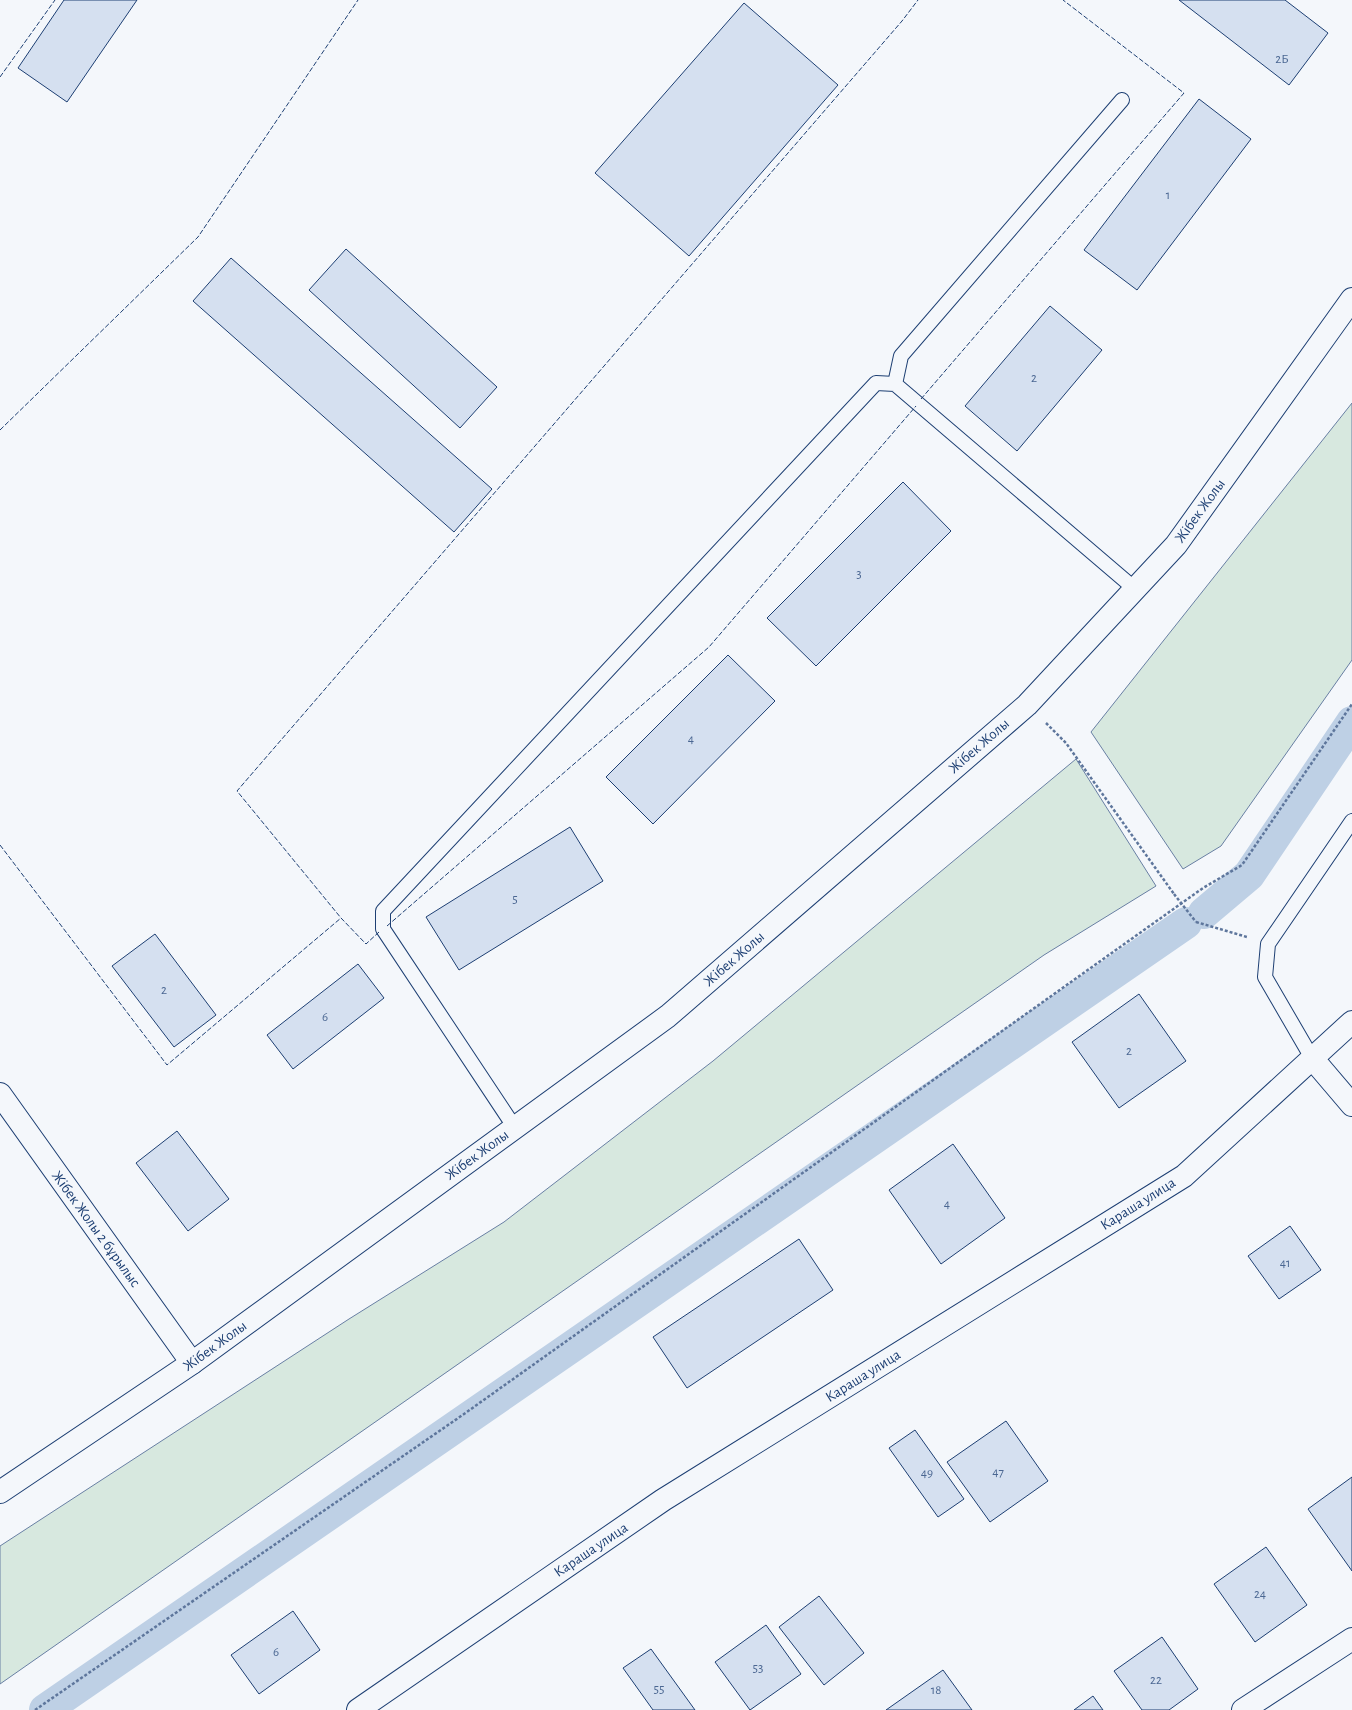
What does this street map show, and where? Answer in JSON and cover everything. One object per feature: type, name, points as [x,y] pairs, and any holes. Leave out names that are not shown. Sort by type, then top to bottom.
[{"type":"main road","name":"Жібек Жолы","points":[[0,1492],[192,1363],[668,1016],[1026,705],[1176,545],[1352,299]]},
{"type":"main road","name":"Караша улица","points":[[358,1710],[663,1500],[1184,1176],[1352,1022]]},
{"type":"main road","points":[[1312,1058],[1352,1105]]},
{"type":"main road","name":"Жібек Жолы 2 бұрылыс","points":[[0,1094],[192,1363]]},
{"type":"main road","points":[[1243,1710],[1352,1639]]},
{"type":"lane","points":[[895,384],[901,356],[1122,100]]},
{"type":"lane","points":[[515,1128],[383,929],[383,911],[876,383],[895,384],[1135,589]]},
{"type":"lane","points":[[1312,1058],[1265,977],[1268,944],[1352,821]]},
{"type":"path","points":[[35,1710],[464,1414],[1203,888],[1242,865],[1352,704]]},
{"type":"path","points":[[1026,705],[1066,743],[1174,894],[1196,922],[1268,944]]},
{"type":"shaded area","points":[[1352,403],[1352,660],[1221,846],[1183,869],[1091,732]]},
{"type":"shaded area","points":[[1076,759],[1156,886],[1044,955],[0,1684],[0,1546],[349,1319],[504,1222],[713,1061]]},
{"type":"building","points":[[64,0],[137,0],[67,102],[18,68]]},
{"type":"building","points":[[1179,0],[1285,0],[1328,33],[1289,85]]},
{"type":"building","points":[[744,3],[838,85],[689,256],[595,173]]},
{"type":"building","points":[[1199,99],[1251,139],[1137,290],[1084,250]]},
{"type":"building","points":[[346,249],[497,387],[460,428],[309,290]]},
{"type":"building","points":[[231,258],[492,489],[454,532],[193,301]]},
{"type":"building","points":[[1050,306],[1102,350],[1017,451],[965,406]]},
{"type":"building","points":[[903,482],[951,531],[816,666],[767,618]]},
{"type":"building","points":[[728,655],[775,701],[653,824],[606,777]]},
{"type":"building","points":[[570,827],[603,881],[459,970],[426,917]]},
{"type":"building","points":[[155,934],[216,1015],[174,1047],[112,966]]},
{"type":"building","points":[[358,964],[384,998],[293,1069],[267,1035]]},
{"type":"building","points":[[1139,994],[1186,1061],[1119,1108],[1072,1042]]},
{"type":"building","points":[[177,1131],[229,1199],[188,1231],[136,1163]]},
{"type":"building","points":[[953,1144],[1005,1218],[941,1264],[889,1190]]},
{"type":"building","points":[[1290,1226],[1321,1270],[1279,1299],[1248,1256]]},
{"type":"building","points":[[799,1239],[833,1290],[687,1388],[653,1337]]},
{"type":"building","points":[[1006,1421],[1048,1481],[990,1522],[947,1462]]},
{"type":"building","points":[[915,1430],[964,1499],[938,1517],[889,1448]]},
{"type":"building","points":[[1352,1477],[1352,1571],[1308,1509]]},
{"type":"building","points":[[1266,1547],[1307,1605],[1255,1642],[1214,1584]]},
{"type":"building","points":[[819,1596],[864,1653],[824,1685],[779,1627]]},
{"type":"building","points":[[293,1611],[320,1650],[259,1694],[231,1655]]},
{"type":"building","points":[[766,1625],[801,1674],[750,1710],[715,1662]]},
{"type":"building","points":[[1162,1637],[1198,1689],[1169,1710],[1142,1710],[1114,1671]]},
{"type":"building","points":[[651,1649],[695,1710],[653,1710],[623,1668]]},
{"type":"building","points":[[943,1670],[972,1710],[886,1710]]},
{"type":"building","points":[[1093,1696],[1103,1710],[1074,1710]]},
{"type":"waterway","points":[[1204,913],[1249,875],[1352,722]]},
{"type":"waterway","points":[[45,1710],[1186,923]]},
{"type":"fence","points":[[0,77],[55,0]]},
{"type":"fence","points":[[0,430],[198,237],[358,0]]},
{"type":"fence","points":[[379,932],[366,944],[341,918],[237,791],[902,21],[918,0]]},
{"type":"fence","points":[[921,399],[1184,93],[1063,0]]},
{"type":"fence","points":[[387,926],[709,647],[916,406]]},
{"type":"fence","points":[[0,845],[167,1065],[341,918]]}]
